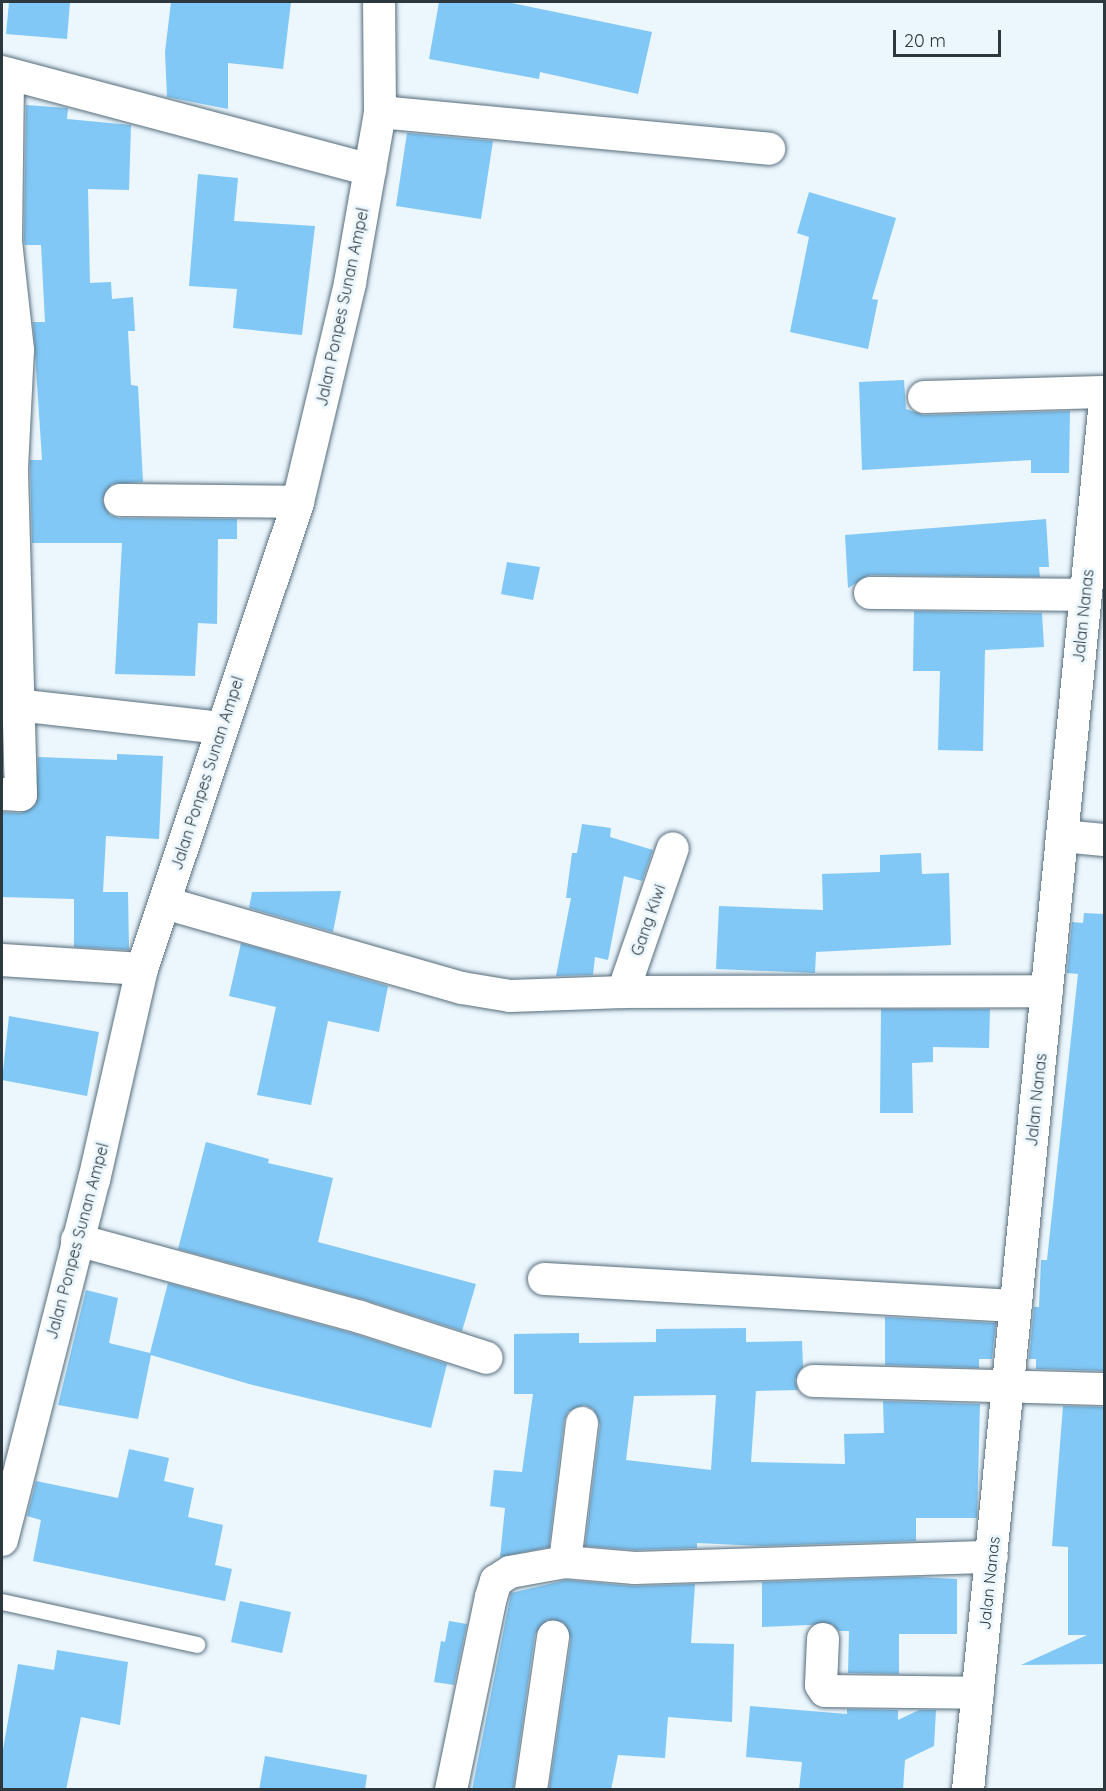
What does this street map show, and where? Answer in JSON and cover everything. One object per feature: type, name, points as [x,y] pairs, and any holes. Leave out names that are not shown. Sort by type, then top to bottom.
[{"type":"street","name":"Jalan Ponpes Sunan Ampel","points":[[2,1540],[142,969],[298,502],[350,283],[380,112],[379,2]]},
{"type":"street","points":[[2,794],[21,795],[15,705],[7,467],[18,350],[6,241],[5,73],[370,170]]},
{"type":"street","points":[[380,112],[769,149]]},
{"type":"street","points":[[924,397],[1104,392]]},
{"type":"street","name":"Jalan Nanas","points":[[968,1790],[1085,595],[1100,485],[1104,410]]},
{"type":"street","points":[[120,500],[298,502]]},
{"type":"street","points":[[870,593],[1085,595]]},
{"type":"street","points":[[15,705],[221,728]]},
{"type":"street","points":[[1062,837],[1104,840]]},
{"type":"street","name":"Gang Kiwi","points":[[623,992],[673,848]]},
{"type":"street","points":[[165,903],[462,988],[510,996],[623,992],[1047,991]]},
{"type":"street","points":[[2,960],[142,969]]},
{"type":"street","points":[[77,1240],[360,1317],[487,1358]]},
{"type":"street","points":[[544,1279],[1015,1306]]},
{"type":"street","points":[[813,1381],[1104,1389]]},
{"type":"street","points":[[565,1562],[582,1423]]},
{"type":"street","points":[[451,1790],[496,1581],[510,1572],[565,1562],[635,1568],[992,1557]]},
{"type":"street","points":[[531,1790],[553,1637]]},
{"type":"street","points":[[823,1639],[821,1684],[825,1691],[978,1693]]},
{"type":"lane","points":[[2,1602],[197,1645]]},
{"type":"building","points":[[9,2],[70,2],[67,39],[6,34]]},
{"type":"building","points":[[171,2],[291,2],[283,69],[228,63],[228,109],[167,97],[165,52]]},
{"type":"building","points":[[439,2],[507,2],[652,32],[638,94],[540,72],[539,79],[429,59]]},
{"type":"building","points":[[26,105],[68,108],[67,119],[131,125],[129,190],[88,189],[90,283],[111,282],[112,299],[133,297],[135,331],[128,331],[131,385],[138,386],[143,482],[112,484],[102,500],[110,515],[119,518],[237,519],[237,539],[218,539],[217,624],[198,623],[195,676],[115,674],[122,543],[32,543],[30,460],[42,460],[33,322],[45,322],[41,245],[25,245],[24,240]]},
{"type":"building","points":[[407,133],[493,141],[481,219],[396,206]]},
{"type":"building","points":[[198,174],[238,178],[234,221],[315,226],[302,335],[233,328],[237,289],[189,286]]},
{"type":"building","points":[[809,192],[896,218],[872,299],[878,300],[868,349],[790,332],[809,237],[797,233]]},
{"type":"building","points":[[904,380],[906,409],[924,415],[1070,411],[1069,473],[1031,473],[1031,460],[862,470],[859,382]]},
{"type":"building","points":[[1046,519],[1049,567],[1039,567],[1040,577],[870,575],[848,588],[845,535]]},
{"type":"building","points":[[507,562],[540,567],[533,600],[501,594]]},
{"type":"building","points":[[914,611],[1042,613],[1044,647],[985,650],[983,751],[938,750],[940,671],[913,671]]},
{"type":"building","points":[[117,754],[163,756],[159,839],[106,836],[103,892],[128,892],[129,950],[74,947],[74,899],[2,897],[2,812],[21,813],[36,804],[38,757],[117,760]]},
{"type":"building","points":[[582,824],[611,828],[610,837],[653,850],[642,881],[624,876],[608,960],[595,957],[593,975],[556,976],[571,898],[566,898],[572,853],[577,853]]},
{"type":"building","points":[[921,853],[922,874],[949,873],[951,945],[816,952],[815,973],[716,969],[719,906],[823,910],[822,874],[880,872],[880,855]]},
{"type":"building","points":[[341,891],[333,932],[249,908],[252,892]]},
{"type":"building","points":[[1084,913],[1104,914],[1103,1371],[1036,1369],[1036,1359],[1029,1359],[1034,1307],[1039,1307],[1041,1260],[1047,1260],[1078,974],[1067,973],[1072,922],[1083,923]]},
{"type":"building","points":[[241,943],[388,986],[379,1032],[328,1021],[311,1105],[257,1095],[276,1007],[229,996]]},
{"type":"building","points":[[881,1009],[990,1009],[989,1048],[933,1047],[933,1062],[912,1063],[913,1113],[880,1113]]},
{"type":"building","points":[[9,1016],[99,1032],[87,1096],[2,1080]]},
{"type":"building","points":[[206,1142],[269,1159],[268,1163],[333,1178],[318,1242],[476,1284],[462,1331],[365,1300],[178,1249]]},
{"type":"building","points":[[168,1283],[355,1334],[447,1364],[431,1428],[249,1384],[151,1355],[138,1419],[58,1405],[86,1290],[118,1298],[109,1343],[150,1353]]},
{"type":"building","points":[[885,1317],[996,1323],[992,1359],[979,1359],[979,1368],[885,1365]]},
{"type":"building","points":[[746,1328],[746,1342],[802,1341],[803,1367],[795,1380],[798,1390],[756,1391],[751,1462],[845,1464],[844,1434],[884,1433],[883,1401],[980,1404],[977,1518],[916,1518],[916,1541],[762,1546],[697,1543],[697,1548],[635,1550],[585,1546],[600,1425],[593,1409],[584,1405],[568,1412],[564,1421],[549,1547],[500,1557],[505,1508],[490,1506],[494,1470],[522,1472],[533,1394],[514,1394],[514,1334],[579,1333],[579,1343],[656,1342],[656,1329]],"holes":[[[716,1395],[711,1470],[626,1460],[634,1396]]]},
{"type":"building","points":[[1063,1406],[1104,1407],[1104,1664],[1021,1665],[1087,1635],[1068,1635],[1068,1547],[1052,1546]]},
{"type":"building","points":[[129,1449],[169,1458],[164,1481],[194,1488],[188,1517],[223,1525],[215,1565],[232,1569],[225,1601],[33,1561],[41,1520],[27,1516],[36,1481],[118,1498]]},
{"type":"building","points":[[916,1577],[957,1579],[957,1634],[899,1634],[899,1674],[848,1673],[849,1631],[839,1631],[832,1624],[762,1627],[762,1582]]},
{"type":"building","points":[[566,1580],[633,1586],[695,1584],[691,1643],[734,1644],[732,1722],[668,1717],[665,1758],[618,1755],[611,1790],[549,1790],[571,1639],[564,1623],[547,1620],[535,1634],[513,1790],[472,1790],[511,1593]]},
{"type":"building","points":[[240,1601],[291,1612],[282,1653],[231,1642]]},
{"type":"building","points":[[449,1621],[467,1624],[454,1685],[434,1682],[441,1641],[445,1642]]},
{"type":"building","points":[[57,1650],[128,1662],[120,1725],[81,1717],[66,1790],[2,1790],[2,1755],[18,1664],[54,1670]]},
{"type":"building","points":[[750,1706],[847,1714],[847,1709],[898,1710],[898,1720],[919,1710],[936,1710],[934,1746],[905,1760],[903,1790],[799,1790],[802,1762],[746,1757]]},
{"type":"building","points":[[265,1756],[367,1775],[365,1790],[259,1790]]}]
